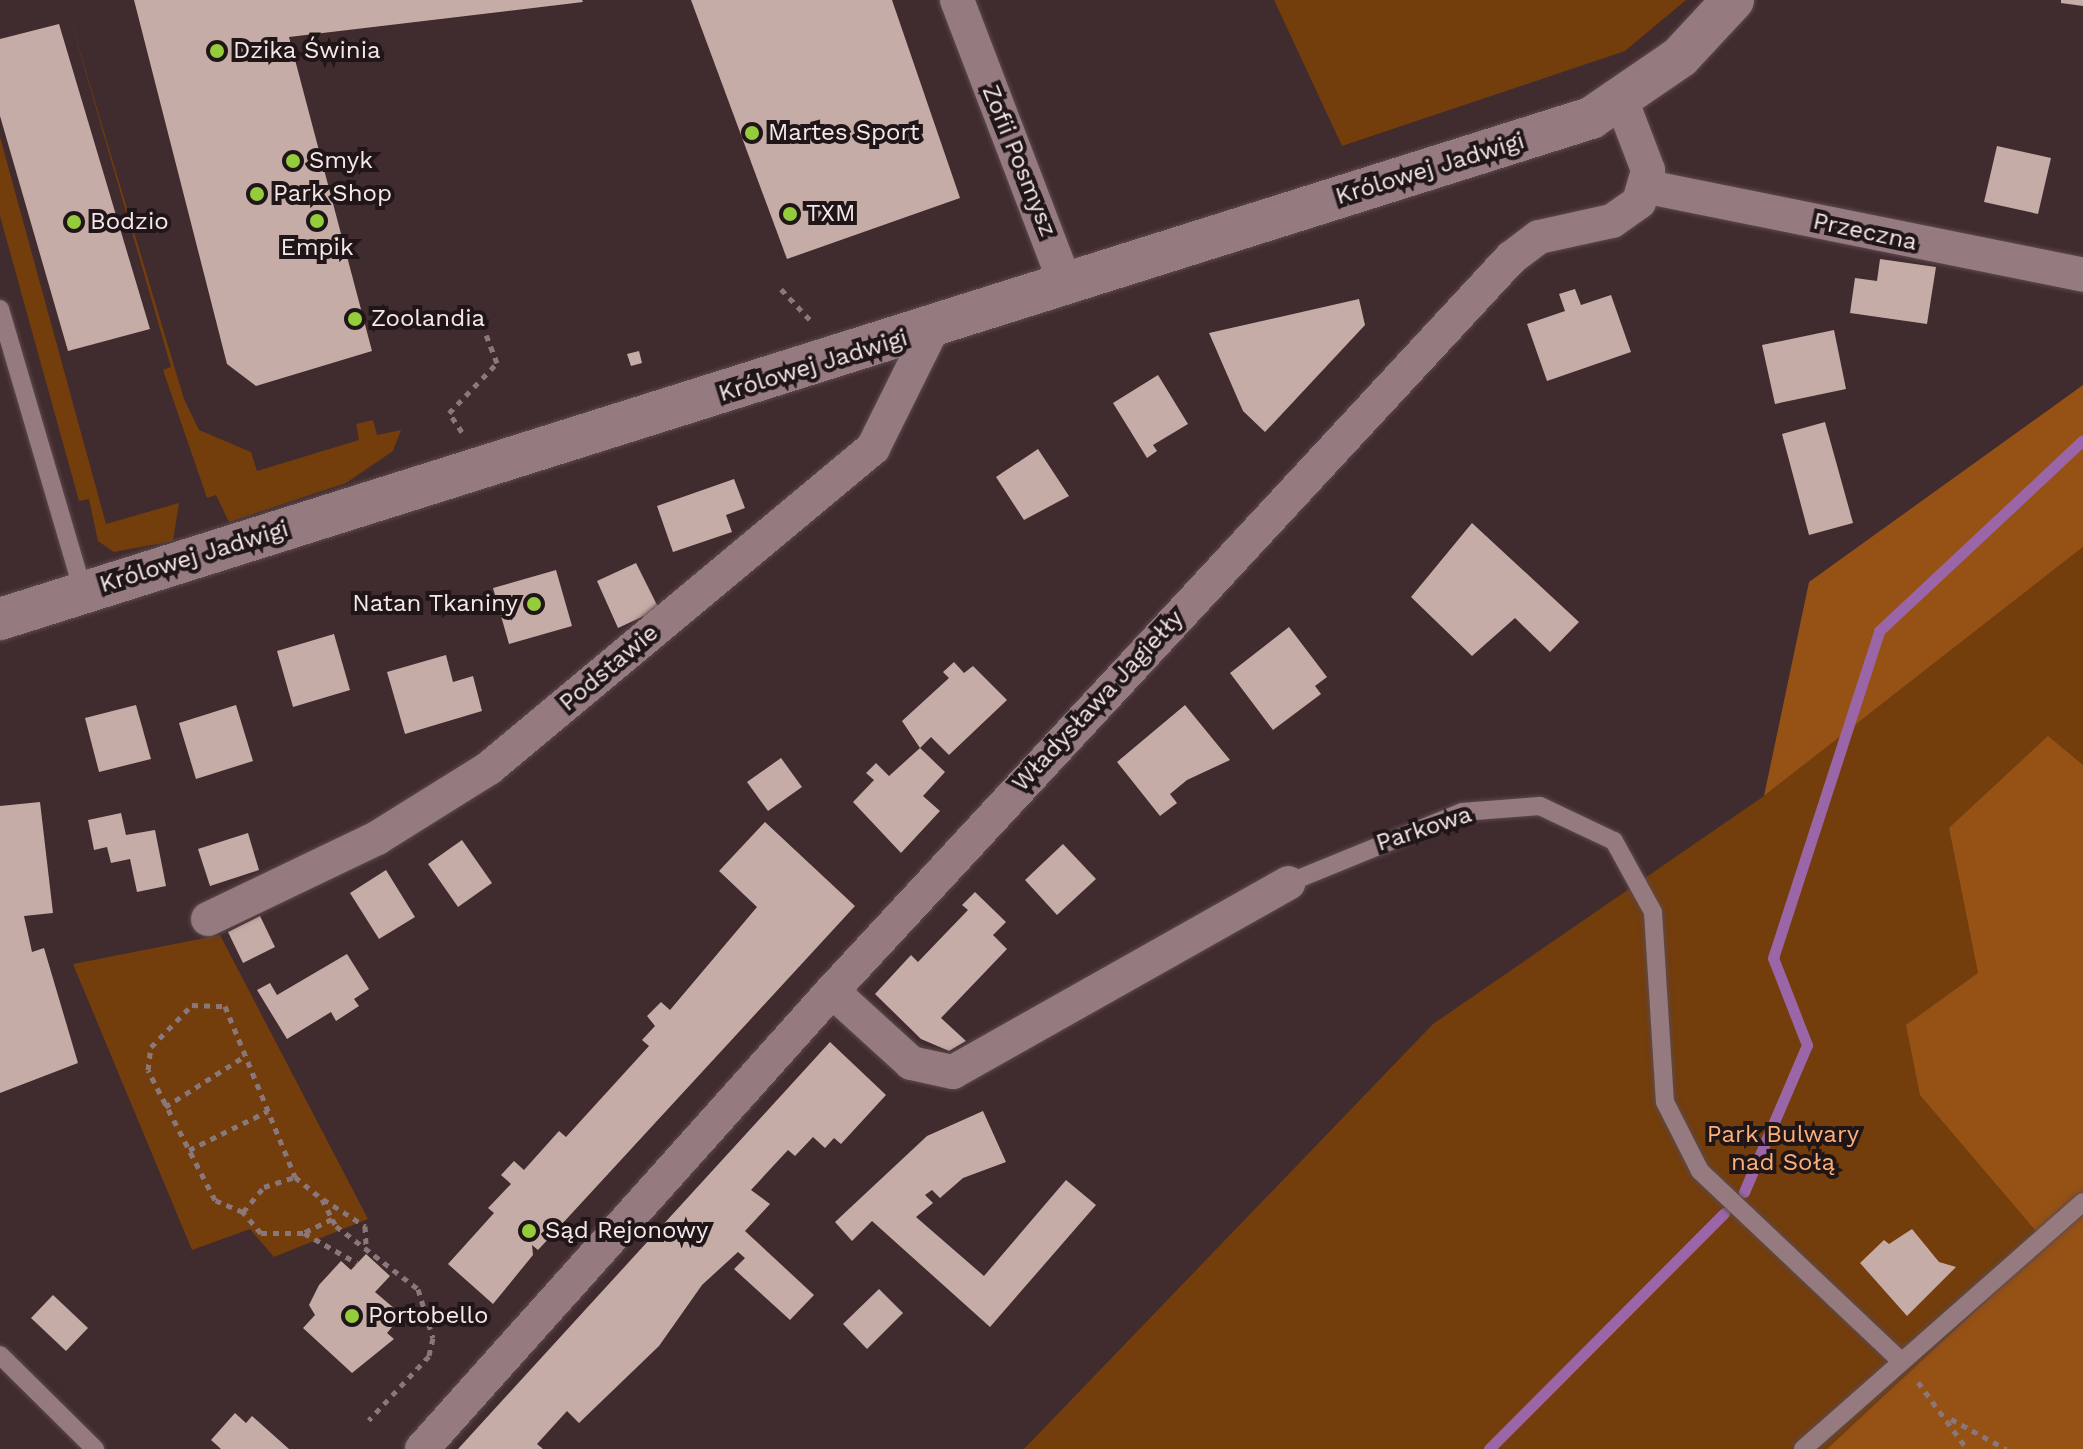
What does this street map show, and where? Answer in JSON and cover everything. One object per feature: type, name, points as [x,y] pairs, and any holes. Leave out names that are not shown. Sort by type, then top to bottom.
[{"type":"street","name":"Zofii Posmysz","points":[[957,0],[1063,278]]},
{"type":"street","points":[[1648,187],[1622,102],[1680,57],[1733,0]]},
{"type":"street","name":"Królowej Jadwigi","points":[[0,619],[932,329],[1063,278],[1422,176],[1622,102]]},
{"type":"street","name":"Przeczna","points":[[1648,187],[2083,275]]},
{"type":"street","name":"Władysława Jagiełły","points":[[422,1449],[832,991],[1511,258],[1539,237],[1612,221],[1648,187]]},
{"type":"street","name":"Podstawie","points":[[208,919],[377,838],[489,768],[873,448],[932,329]]},
{"type":"street","name":"Parkowa","points":[[832,991],[911,1063],[953,1072],[1288,883]]},
{"type":"lane","points":[[0,309],[9,370],[83,591]]},
{"type":"lane","name":"Parkowa","points":[[1288,883],[1462,812],[1540,806],[1614,841],[1653,912],[1665,1102],[1700,1171],[1900,1360]]},
{"type":"lane","points":[[1803,1449],[1900,1360],[2083,1202]]},
{"type":"lane","points":[[0,1355],[95,1449]]},
{"type":"path","points":[[781,289],[814,324]]},
{"type":"path","points":[[332,1219],[303,1233],[261,1233],[243,1212],[215,1200],[148,1070],[151,1047],[192,1005],[225,1006],[295,1177],[322,1199],[365,1226],[366,1246]]},
{"type":"path","points":[[165,1107],[245,1056]]},
{"type":"path","points":[[189,1150],[268,1111]]},
{"type":"path","points":[[243,1212],[264,1187],[295,1177]]},
{"type":"path","points":[[322,1199],[332,1219],[407,1274],[433,1338],[429,1356],[369,1420]]},
{"type":"path","points":[[303,1233],[357,1263]]},
{"type":"path","points":[[1900,1360],[1948,1418],[1967,1449]]},
{"type":"path","points":[[1948,1418],[2006,1449]]},
{"type":"green space","points":[[1274,0],[1686,0],[1625,51],[1342,146]]},
{"type":"green space","points":[[67,8],[184,399],[199,430],[251,452],[257,471],[359,440],[356,424],[373,420],[377,435],[401,430],[393,451],[346,483],[229,522],[216,495],[207,498],[163,370],[171,367]]},
{"type":"green space","points":[[0,137],[106,524],[179,503],[173,541],[114,552],[98,541],[89,499],[79,501],[0,216]]},
{"type":"green space","name":"Park Bulwary nad Sołą","points":[[2083,547],[2083,1449],[1024,1449],[1433,1024],[1764,796]]},
{"type":"green space","points":[[220,935],[368,1219],[274,1257],[250,1229],[192,1250],[73,964]]},
{"type":"shaded area","points":[[2083,385],[2083,547],[1764,796],[1809,582]]},
{"type":"shaded area","points":[[2048,736],[2083,765],[2083,1449],[1827,1449],[2047,1244],[1920,1095],[1906,1025],[1978,973],[1949,828]]},
{"type":"building","name":"Park Shop","points":[[134,0],[583,2],[289,37],[372,351],[256,386],[227,364]]},
{"type":"building","points":[[691,0],[892,0],[960,198],[787,259]]},
{"type":"building","points":[[2061,0],[2083,0],[2083,6],[2061,3]]},
{"type":"building","name":"Bodzio","points":[[59,24],[150,329],[68,351],[0,116],[0,39]]},
{"type":"building","points":[[1997,146],[2051,158],[2038,214],[1984,202]]},
{"type":"building","points":[[1880,259],[1936,267],[1927,324],[1850,313],[1855,278],[1877,281]]},
{"type":"building","points":[[1575,289],[1581,305],[1611,295],[1631,352],[1547,381],[1527,324],[1565,311],[1559,294]]},
{"type":"building","points":[[1359,299],[1365,325],[1265,432],[1243,411],[1209,333]]},
{"type":"building","points":[[1834,330],[1846,389],[1775,404],[1762,345]]},
{"type":"building","points":[[639,351],[642,363],[631,366],[627,354]]},
{"type":"building","points":[[1158,375],[1188,424],[1153,445],[1157,451],[1147,458],[1113,403]]},
{"type":"building","points":[[1825,422],[1853,523],[1809,535],[1782,434]]},
{"type":"building","points":[[1038,449],[1069,496],[1024,520],[996,477]]},
{"type":"building","points":[[734,479],[745,508],[726,515],[732,532],[673,552],[657,506]]},
{"type":"building","points":[[1472,523],[1579,622],[1550,652],[1515,618],[1472,656],[1411,597]]},
{"type":"building","points":[[636,563],[659,609],[618,628],[597,581]]},
{"type":"building","points":[[556,570],[572,626],[509,644],[493,588]]},
{"type":"building","points":[[1289,627],[1327,677],[1315,686],[1321,694],[1273,730],[1230,673]]},
{"type":"building","points":[[334,634],[350,690],[293,707],[277,651]]},
{"type":"building","points":[[446,655],[453,682],[473,676],[482,711],[405,734],[387,672]]},
{"type":"building","points":[[954,662],[964,673],[973,666],[1007,700],[949,755],[931,737],[920,748],[902,721],[949,678],[943,672]]},
{"type":"building","points":[[136,705],[151,759],[99,772],[85,718]]},
{"type":"building","points":[[236,705],[253,761],[196,779],[179,723]]},
{"type":"building","points":[[1185,705],[1230,760],[1187,780],[1170,794],[1177,803],[1160,816],[1117,762]]},
{"type":"building","points":[[920,748],[945,772],[923,796],[940,811],[901,853],[853,802],[874,780],[866,773],[876,763],[889,776]]},
{"type":"building","points":[[781,758],[802,787],[768,811],[747,782]]},
{"type":"building","points":[[40,802],[53,913],[24,916],[32,952],[44,948],[78,1063],[0,1093],[0,806]]},
{"type":"building","points":[[121,813],[126,835],[155,830],[166,886],[137,892],[130,859],[111,863],[107,847],[94,850],[88,820]]},
{"type":"building","points":[[765,822],[855,906],[538,1250],[532,1245],[533,1255],[493,1304],[448,1264],[494,1213],[488,1208],[511,1184],[501,1175],[514,1161],[524,1170],[559,1131],[566,1137],[649,1046],[642,1040],[655,1026],[647,1016],[661,1002],[670,1010],[757,907],[719,871]]},
{"type":"building","points":[[248,833],[259,870],[210,886],[198,849]]},
{"type":"building","points":[[462,840],[492,883],[458,907],[428,864]]},
{"type":"building","points":[[1063,844],[1096,879],[1057,915],[1025,880]]},
{"type":"building","points":[[386,870],[415,917],[379,939],[350,893]]},
{"type":"building","points":[[975,892],[1006,922],[993,935],[1007,949],[941,1018],[966,1041],[949,1051],[921,1039],[875,994],[911,955],[918,962],[968,910],[962,905]]},
{"type":"building","points":[[260,916],[275,947],[243,963],[228,932]]},
{"type":"building","points":[[347,954],[369,989],[354,999],[359,1006],[336,1021],[331,1012],[287,1039],[257,990],[270,983],[277,995]]},
{"type":"building","points":[[830,1042],[886,1095],[841,1144],[834,1138],[825,1148],[813,1137],[795,1156],[788,1150],[751,1190],[770,1204],[745,1231],[814,1295],[790,1320],[734,1269],[745,1258],[738,1252],[702,1285],[659,1346],[579,1423],[567,1411],[537,1444],[543,1449],[458,1449]]},
{"type":"building","points":[[983,1111],[1006,1162],[963,1178],[940,1198],[932,1190],[925,1195],[933,1203],[916,1217],[984,1276],[1066,1180],[1096,1205],[990,1327],[872,1221],[852,1241],[835,1222],[927,1136]]},
{"type":"building","points":[[1912,1229],[1939,1262],[1956,1267],[1907,1316],[1860,1263],[1884,1240],[1889,1244]]},
{"type":"building","points":[[366,1254],[390,1276],[375,1292],[402,1315],[387,1333],[394,1339],[352,1373],[303,1328],[315,1315],[309,1305],[319,1285],[341,1261],[351,1270]]},
{"type":"building","points":[[879,1289],[903,1313],[867,1349],[843,1324]]},
{"type":"building","points":[[53,1295],[88,1328],[66,1351],[31,1318]]},
{"type":"building","points":[[235,1413],[246,1423],[252,1416],[289,1449],[221,1449],[211,1440]]},
{"type":"waterway","points":[[1744,1192],[1807,1045],[1773,958],[1879,631],[2083,440]]},
{"type":"waterway","points":[[1489,1449],[1724,1213]]},
{"type":"place","name":"Dzika Świnia","points":[[217,51]]},
{"type":"place","name":"Martes Sport","points":[[752,133]]},
{"type":"place","name":"Smyk","points":[[293,161]]},
{"type":"place","name":"Park Shop","points":[[257,194]]},
{"type":"place","name":"TXM","points":[[790,214]]},
{"type":"place","name":"Empik","points":[[317,221]]},
{"type":"place","name":"Bodzio","points":[[74,222]]},
{"type":"place","name":"Zoolandia","points":[[355,319]]},
{"type":"place","name":"Natan Tkaniny","points":[[534,604]]},
{"type":"place","name":"Sąd Rejonowy","points":[[529,1231]]},
{"type":"place","name":"Portobello","points":[[352,1316]]}]
